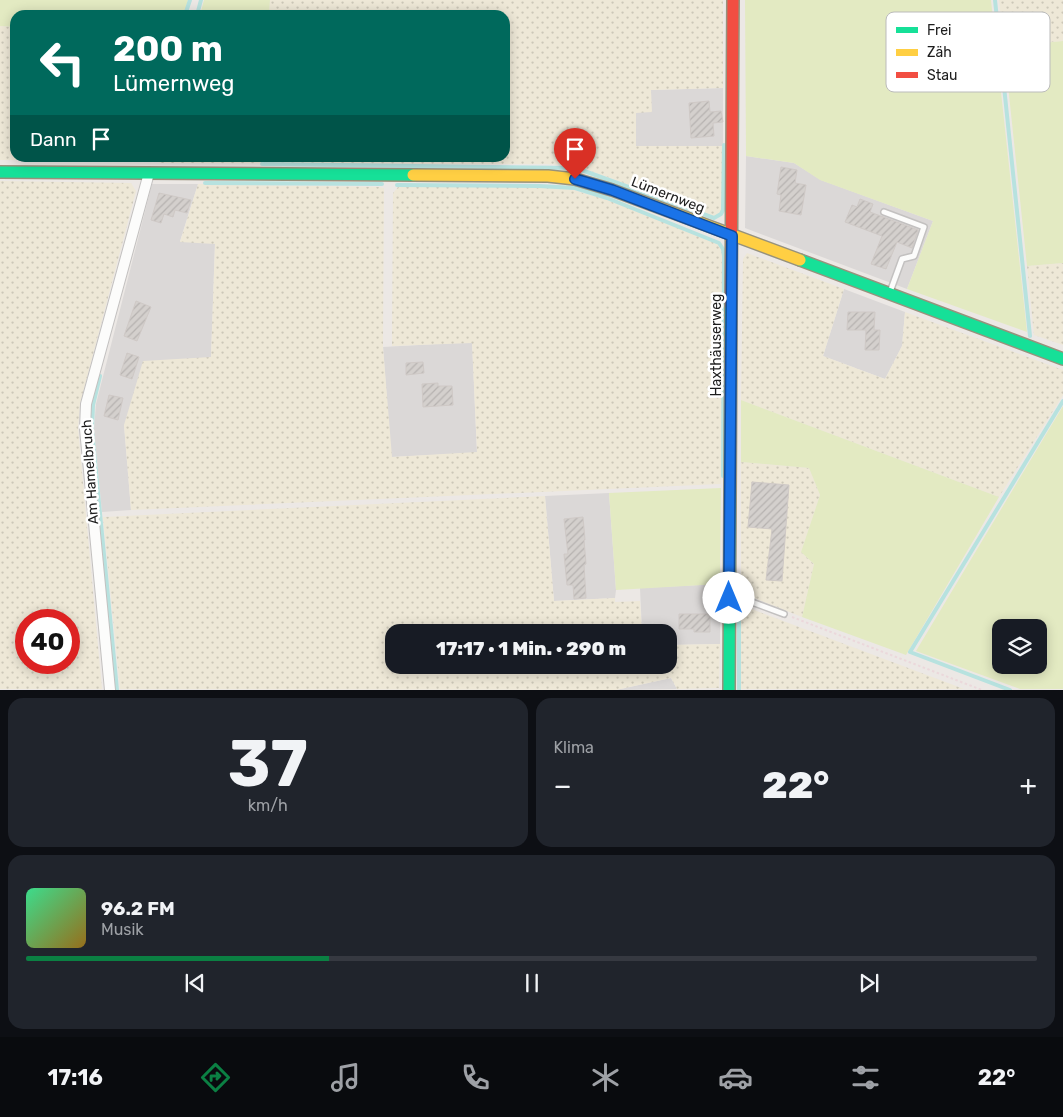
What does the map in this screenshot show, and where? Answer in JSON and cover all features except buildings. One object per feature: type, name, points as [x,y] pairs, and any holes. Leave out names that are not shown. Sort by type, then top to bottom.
[{"type":"street","name":"Haxthäuserweg","points":[[729,690],[733,0]]},
{"type":"street","name":"Lümernweg","points":[[0,172],[548,176],[575,179],[612,190],[1063,359]]},
{"type":"street","name":"Am Hamelbruch","points":[[110,690],[85,429],[86,404],[148,173]]},
{"type":"lane","points":[[884,212],[924,227],[914,256],[902,259],[890,294]]},
{"type":"lane","points":[[729,598],[741,598],[784,614]]},
{"type":"path","points":[[784,614],[982,690]]},
{"type":"shaded area","points":[[270,0],[723,0],[723,88],[651,90],[652,112],[636,113],[636,146],[723,146],[722,209],[720,214],[714,217],[656,195],[659,186],[646,182],[643,190],[577,166],[546,164],[159,163],[510,162],[510,10],[269,10]]},
{"type":"shaded area","points":[[999,0],[1063,0],[1063,41],[1050,42],[1050,12],[1000,12]]},
{"type":"shaded area","points":[[0,26],[10,27],[10,160],[0,160]]},
{"type":"shaded area","points":[[723,88],[723,146],[636,146],[636,113],[651,90]]},
{"type":"shaded area","points":[[746,156],[794,163],[821,180],[933,221],[907,289],[745,228]]},
{"type":"shaded area","points":[[0,181],[131,183],[136,191],[80,404],[78,428],[102,689],[0,689]]},
{"type":"shaded area","points":[[646,181],[659,186],[656,195],[643,190]]},
{"type":"shaded area","points":[[152,184],[198,184],[180,241],[215,243],[211,357],[124,425],[131,510],[102,512],[94,429],[96,404]]},
{"type":"shaded area","points":[[198,184],[384,188],[383,347],[392,457],[477,452],[472,343],[392,346],[393,193],[398,187],[546,187],[573,190],[607,200],[715,240],[723,250],[721,484],[131,510],[124,425],[143,361],[211,357],[215,244],[180,242]]},
{"type":"shaded area","points":[[747,253],[844,289],[823,356],[885,379],[902,346],[905,312],[1063,370],[1063,395],[999,497],[741,400],[743,259]]},
{"type":"shaded area","points":[[1063,263],[1063,345],[1034,335],[1027,266]]},
{"type":"shaded area","points":[[844,289],[905,312],[902,346],[885,379],[823,356]]},
{"type":"shaded area","points":[[472,342],[477,453],[391,457],[383,347]]},
{"type":"shaded area","points":[[741,462],[809,468],[820,495],[801,552],[814,564],[802,617],[741,593]]},
{"type":"shaded area","points":[[609,493],[615,598],[554,601],[545,496]]},
{"type":"shaded area","points":[[545,496],[554,601],[615,598],[615,602],[640,601],[641,624],[385,624],[385,674],[677,674],[677,645],[720,644],[719,688],[677,689],[671,678],[616,690],[120,689],[103,517]]},
{"type":"shaded area","points":[[720,584],[720,644],[677,645],[677,624],[642,624],[640,588]]},
{"type":"shaded area","points":[[741,607],[749,608],[964,689],[741,689]]},
{"type":"shaded area","points":[[671,678],[677,689],[616,690]]},
{"type":"green space","points":[[0,0],[188,0],[185,10],[10,10],[10,27],[0,26]]},
{"type":"green space","points":[[204,0],[270,0],[269,10],[201,10]]},
{"type":"green space","points":[[745,0],[991,0],[992,12],[886,12],[886,92],[1001,92],[1027,332],[907,289],[933,221],[820,180],[794,163],[746,156]]},
{"type":"green space","points":[[1063,41],[1063,263],[1027,266],[1009,92],[1050,92],[1050,42]]},
{"type":"green space","points":[[741,400],[999,497],[906,655],[802,617],[814,564],[801,552],[820,495],[809,468],[741,462]]},
{"type":"green space","points":[[1063,406],[1063,689],[1020,689],[916,651]]},
{"type":"green space","points":[[721,488],[720,584],[616,590],[609,493]]},
{"type":"waterway","points":[[187,10],[190,0]]},
{"type":"waterway","points":[[198,10],[201,0]]},
{"type":"waterway","points":[[995,0],[996,12]]},
{"type":"waterway","points":[[1005,92],[1030,336]]},
{"type":"waterway","points":[[262,164],[576,168],[714,218],[721,214],[723,210],[724,145]]},
{"type":"waterway","points":[[205,183],[382,184]]},
{"type":"waterway","points":[[397,185],[575,188],[607,198],[719,243],[723,249],[724,256],[723,476]]},
{"type":"waterway","points":[[100,376],[93,405],[92,430],[117,690]]},
{"type":"waterway","points":[[1010,690],[910,652],[1063,401]]},
{"type":"waterway","points":[[739,608],[739,690]]},
{"type":"traffic: fast","points":[[0,172],[413,175]]},
{"type":"traffic: fast","points":[[800,260],[1063,359]]},
{"type":"traffic: fast","points":[[729,690],[731,306]]},
{"type":"traffic: slow","points":[[413,175],[548,176],[575,179],[612,190],[800,260]]},
{"type":"traffic: jam","points":[[731,306],[733,0]]},
{"type":"route","points":[[575,179],[612,190],[732,236],[729,598]]}]
